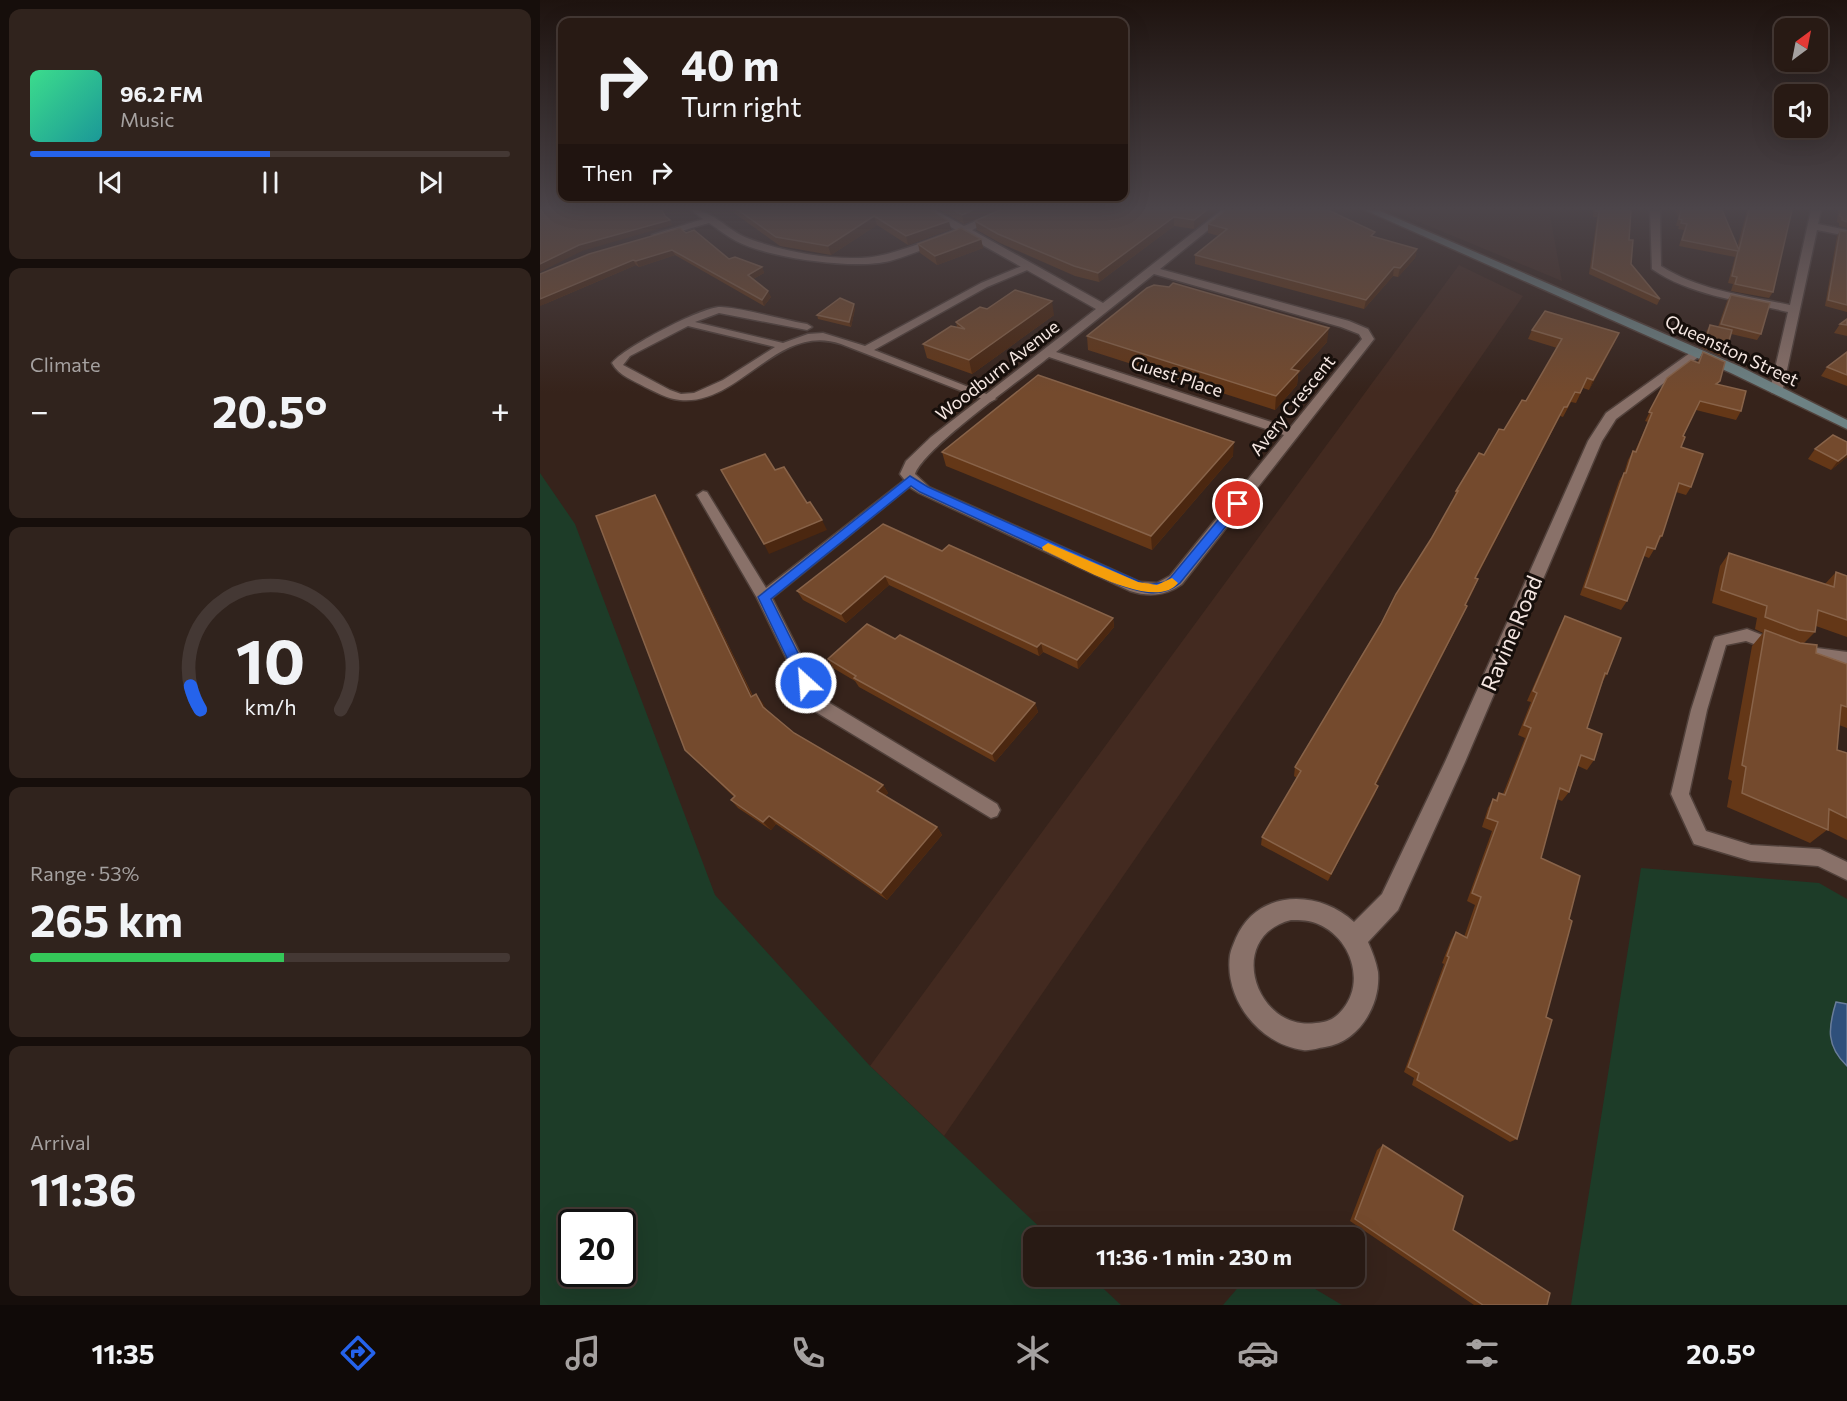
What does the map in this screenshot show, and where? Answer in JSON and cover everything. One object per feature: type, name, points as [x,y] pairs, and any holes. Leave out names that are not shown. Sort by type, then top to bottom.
[{"type":"main road","name":"Queenston Street","points":[[1510,271],[1697,352],[1847,425]]},
{"type":"street","points":[[1036,271],[1105,309]]},
{"type":"street","name":"Woodburn Avenue","points":[[909,477],[911,464],[928,448],[1152,271]]},
{"type":"street","name":"Avery Crescent","points":[[909,477],[924,490],[1124,582],[1147,590],[1168,586],[1176,580],[1367,343],[1367,335],[1359,328],[1156,271]]},
{"type":"street","points":[[1660,271],[1685,282],[1795,310]]},
{"type":"street","points":[[1778,390],[1803,271]]},
{"type":"street","name":"Ravine Road","points":[[1354,939],[1390,902],[1455,762],[1595,441],[1611,416],[1697,352]]},
{"type":"street","name":"Guest Place","points":[[1048,353],[1294,434]]},
{"type":"street","points":[[1291,909],[1314,911],[1336,921],[1354,939],[1365,963],[1366,988],[1358,1012],[1340,1030],[1317,1038],[1291,1036],[1267,1023],[1250,1003],[1241,977],[1242,952],[1252,931],[1269,916],[1291,909]]},
{"type":"lane","points":[[866,350],[984,285],[1019,271]]},
{"type":"lane","points":[[807,327],[727,310],[712,311],[626,354],[617,363],[618,367],[673,396],[693,397],[713,388],[784,346],[806,337],[824,336],[866,350],[990,399]]},
{"type":"lane","points":[[686,323],[784,346]]},
{"type":"lane","points":[[764,597],[909,477]]},
{"type":"lane","points":[[703,495],[764,597],[817,704],[991,810]]},
{"type":"lane","points":[[1847,658],[1786,650],[1747,635],[1720,641],[1699,710],[1680,794],[1700,838],[1751,853],[1820,858],[1847,871]]},
{"type":"shaded area","points":[[1455,271],[1471,271],[1523,296],[944,1136],[870,1066]]},
{"type":"shaded area","points":[[1538,271],[1560,271],[1562,281]]},
{"type":"green space","points":[[540,473],[575,524],[715,895],[870,1066],[1039,1227],[1023,1227],[1023,1287],[1102,1287],[1121,1305],[540,1305]]},
{"type":"green space","points":[[1641,868],[1819,883],[1847,899],[1847,1305],[1571,1305]]},
{"type":"green space","points":[[1239,1287],[1312,1287],[1342,1305],[1223,1305]]},
{"type":"water","points":[[1836,1002],[1847,1004],[1847,1066],[1840,1059],[1832,1044],[1830,1028]]},
{"type":"building","points":[[548,271],[607,271],[540,299],[540,274]]},
{"type":"building","points":[[710,271],[755,271],[748,275],[768,291],[762,300]]},
{"type":"building","points":[[1255,271],[1391,271],[1366,300]]},
{"type":"building","points":[[1598,271],[1637,271],[1660,299]]},
{"type":"building","points":[[1733,271],[1778,271],[1773,292],[1735,284],[1737,277],[1732,276]]},
{"type":"building","points":[[1833,271],[1847,271],[1847,305],[1828,300]]},
{"type":"building","points":[[1173,283],[1329,328],[1291,369],[1299,371],[1276,396],[1087,336],[1147,288],[1154,285],[1169,287]]},
{"type":"building","points":[[1015,290],[1052,301],[969,360],[923,344],[951,326],[965,329],[956,322],[980,307],[987,309]]},
{"type":"building","points":[[1731,295],[1770,303],[1761,334],[1721,324]]},
{"type":"building","points":[[840,298],[854,304],[849,322],[817,315]]},
{"type":"building","points":[[1545,311],[1619,333],[1593,380],[1587,378],[1580,393],[1575,392],[1567,407],[1564,407],[1475,578],[1478,579],[1465,605],[1467,606],[1375,784],[1378,786],[1331,874],[1262,837],[1301,771],[1295,767],[1381,624],[1396,594],[1431,539],[1458,491],[1456,491],[1479,453],[1484,455],[1499,429],[1504,430],[1522,400],[1526,401],[1562,339],[1532,330]]},
{"type":"building","points":[[1710,325],[1732,330],[1726,352],[1705,343]]},
{"type":"building","points":[[1703,352],[1725,362],[1720,381],[1716,384],[1746,391],[1741,411],[1700,401],[1683,436],[1685,437],[1681,447],[1703,454],[1691,487],[1679,483],[1662,536],[1655,549],[1647,547],[1627,601],[1585,587],[1624,473],[1626,473],[1633,451],[1636,452],[1652,413],[1649,412],[1667,378],[1691,360],[1699,363]]},
{"type":"building","points":[[1847,352],[1847,375],[1827,367]]},
{"type":"building","points":[[1038,375],[1234,442],[1151,536],[942,452]]},
{"type":"building","points":[[1833,435],[1847,442],[1847,454],[1838,461],[1815,449]]},
{"type":"building","points":[[765,454],[775,470],[784,467],[807,503],[810,502],[822,520],[764,544],[721,470]]},
{"type":"building","points":[[655,495],[751,697],[756,694],[763,707],[794,733],[883,785],[877,791],[937,827],[881,893],[769,816],[763,822],[731,800],[735,796],[685,750],[596,516]]},
{"type":"building","points":[[883,524],[942,551],[949,545],[1113,618],[1077,660],[1041,643],[1037,647],[885,576],[841,614],[797,591]]},
{"type":"building","points":[[1729,553],[1834,587],[1836,572],[1847,576],[1847,620],[1818,610],[1815,632],[1799,630],[1765,617],[1767,606],[1721,590]]},
{"type":"building","points":[[1565,616],[1621,638],[1607,674],[1605,673],[1587,728],[1602,734],[1594,760],[1581,755],[1569,792],[1560,788],[1541,858],[1580,876],[1569,919],[1572,921],[1546,1017],[1552,1020],[1517,1139],[1417,1080],[1419,1073],[1408,1067],[1456,932],[1467,938],[1481,897],[1472,893],[1498,822],[1487,818],[1493,799],[1497,801],[1499,793],[1505,795],[1531,728],[1524,725],[1537,693],[1533,691]]},
{"type":"building","points":[[867,624],[895,639],[900,635],[1035,703],[992,754],[854,678],[856,676],[828,659]]},
{"type":"building","points":[[1765,630],[1800,643],[1817,645],[1816,653],[1847,664],[1847,707],[1841,705],[1837,750],[1847,753],[1847,818],[1829,809],[1828,830],[1742,793],[1746,767],[1742,765]]},
{"type":"building","points":[[1383,1145],[1463,1196],[1453,1230],[1550,1293],[1547,1305],[1483,1305],[1355,1219]]},
{"type":"slow traffic","points":[[1048,547],[1136,587],[1147,590],[1158,589],[1172,583]]},
{"type":"route","points":[[806,683],[764,597],[910,480],[924,490],[1124,582],[1147,590],[1168,586],[1176,580],[1238,504]]}]
